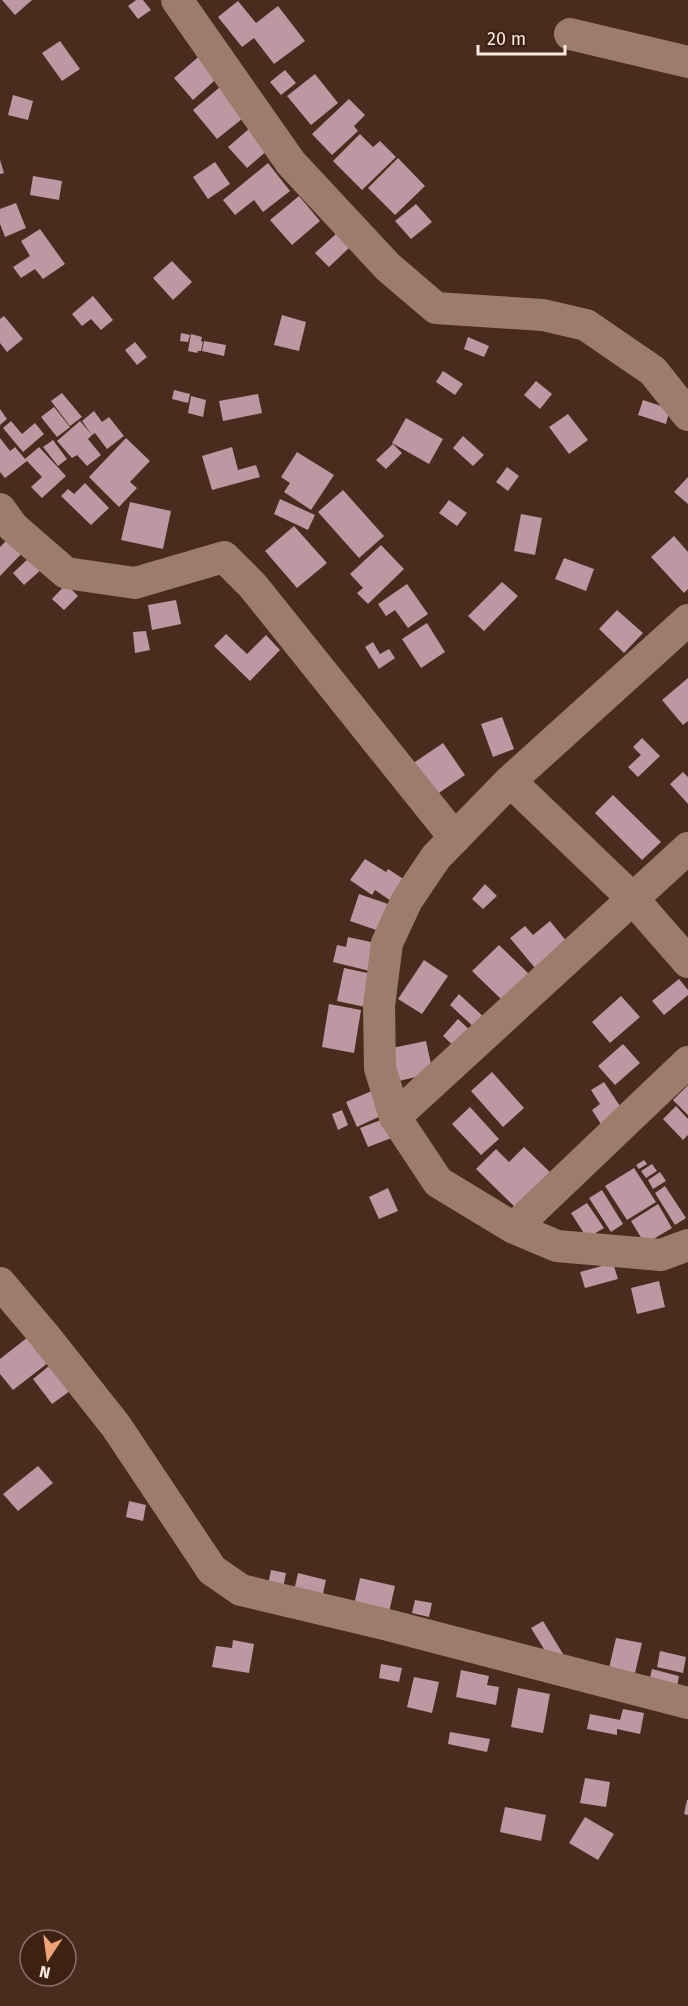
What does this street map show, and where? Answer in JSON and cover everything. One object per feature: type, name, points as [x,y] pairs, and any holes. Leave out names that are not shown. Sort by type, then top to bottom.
[{"type":"street","points":[[177,0],[291,163],[388,267],[436,308],[543,315],[586,325],[653,371],[688,414]]},
{"type":"street","points":[[570,34],[688,62]]},
{"type":"street","points":[[0,509],[13,527],[66,573],[135,584],[224,557],[253,586],[455,838]]},
{"type":"street","points":[[688,620],[510,781],[436,857],[407,900],[387,943],[379,1006],[380,1068],[395,1117],[438,1182],[514,1228],[557,1246],[661,1255],[688,1245]]},
{"type":"street","points":[[510,781],[632,898],[688,962]]},
{"type":"street","points":[[395,1117],[688,848]]},
{"type":"street","points":[[514,1228],[688,1062]]},
{"type":"street","points":[[0,1283],[116,1426],[212,1570],[241,1590],[395,1627],[688,1703]]},
{"type":"building","points":[[2,0],[32,0],[15,15]]},
{"type":"building","points":[[136,0],[143,0],[151,10],[138,19],[128,6]]},
{"type":"building","points":[[238,1],[256,23],[278,6],[305,41],[274,64],[254,38],[242,47],[218,17]]},
{"type":"building","points":[[60,41],[80,69],[62,81],[42,53]]},
{"type":"building","points":[[204,52],[223,73],[193,100],[174,78]]},
{"type":"building","points":[[285,70],[296,83],[281,95],[270,82]]},
{"type":"building","points":[[315,74],[338,103],[311,125],[287,96]]},
{"type":"building","points":[[227,81],[252,111],[217,139],[193,110]]},
{"type":"building","points":[[13,95],[33,101],[28,120],[8,115]]},
{"type":"building","points":[[349,99],[365,115],[354,126],[358,131],[332,155],[312,134]]},
{"type":"building","points":[[250,128],[269,149],[247,168],[228,147]]},
{"type":"building","points":[[360,134],[373,147],[380,141],[396,157],[362,190],[333,161]]},
{"type":"building","points":[[398,158],[425,186],[395,215],[368,188]]},
{"type":"building","points":[[0,160],[4,173],[0,174]]},
{"type":"building","points":[[215,162],[230,184],[208,199],[193,177]]},
{"type":"building","points":[[268,163],[290,191],[263,212],[254,200],[235,215],[223,200]]},
{"type":"building","points":[[33,176],[62,181],[59,200],[30,195]]},
{"type":"building","points":[[299,196],[320,221],[292,245],[270,220]]},
{"type":"building","points":[[16,203],[26,228],[5,237],[0,224],[0,209]]},
{"type":"building","points":[[416,204],[432,222],[411,239],[395,221]]},
{"type":"building","points":[[40,229],[65,264],[43,279],[35,269],[21,278],[13,267],[30,256],[21,241]]},
{"type":"building","points":[[337,233],[350,247],[329,267],[315,253]]},
{"type":"building","points":[[172,261],[192,282],[173,300],[153,278]]},
{"type":"building","points":[[93,296],[113,320],[101,330],[91,319],[82,326],[72,314]]},
{"type":"building","points":[[282,315],[306,322],[299,351],[274,345]]},
{"type":"building","points":[[4,316],[23,339],[7,352],[0,343],[0,319]]},
{"type":"building","points":[[181,333],[190,335],[188,342],[180,341]]},
{"type":"building","points":[[191,334],[202,337],[201,351],[197,353],[188,351]]},
{"type":"building","points":[[468,337],[489,346],[484,357],[464,349]]},
{"type":"building","points":[[204,341],[226,345],[224,356],[202,351]]},
{"type":"building","points":[[135,342],[147,357],[137,365],[125,350]]},
{"type":"building","points":[[443,371],[463,384],[455,395],[436,382]]},
{"type":"building","points":[[536,381],[552,394],[540,409],[524,395]]},
{"type":"building","points":[[174,390],[190,394],[188,403],[172,399]]},
{"type":"building","points":[[62,393],[82,417],[70,426],[51,401]]},
{"type":"building","points":[[258,394],[262,413],[223,421],[219,401]]},
{"type":"building","points":[[191,396],[206,400],[203,417],[188,413]]},
{"type":"building","points":[[643,400],[670,409],[666,424],[638,415]]},
{"type":"building","points":[[54,407],[70,427],[57,437],[41,417]]},
{"type":"building","points":[[0,409],[7,419],[0,425]]},
{"type":"building","points":[[94,411],[102,422],[109,417],[124,436],[107,449],[95,433],[92,435],[82,421]]},
{"type":"building","points":[[568,414],[588,440],[569,454],[549,427]]},
{"type":"building","points":[[406,418],[443,439],[429,464],[392,443]]},
{"type":"building","points":[[11,421],[22,434],[35,423],[44,434],[23,452],[3,428]]},
{"type":"building","points":[[80,421],[92,435],[88,439],[101,455],[87,466],[77,455],[72,458],[57,441]]},
{"type":"building","points":[[463,436],[484,455],[473,466],[453,448]]},
{"type":"building","points":[[0,438],[10,451],[15,447],[25,459],[39,447],[66,476],[42,498],[31,487],[42,477],[27,461],[5,478],[0,472]]},
{"type":"building","points":[[126,438],[150,461],[130,482],[137,488],[119,507],[89,477]]},
{"type":"building","points":[[53,440],[67,459],[58,466],[43,447]]},
{"type":"building","points":[[393,444],[402,453],[386,469],[376,460]]},
{"type":"building","points":[[232,447],[238,470],[256,465],[260,477],[212,490],[202,456]]},
{"type":"building","points":[[297,452],[334,475],[311,510],[284,492],[290,483],[281,477]]},
{"type":"building","points":[[507,467],[519,476],[508,491],[496,482]]},
{"type":"building","points":[[688,477],[688,504],[674,492]]},
{"type":"building","points":[[85,483],[109,508],[91,525],[61,496],[68,489],[74,494]]},
{"type":"building","points":[[343,490],[384,536],[359,558],[318,512]]},
{"type":"building","points":[[280,499],[315,515],[308,530],[274,514]]},
{"type":"building","points":[[449,500],[467,513],[457,526],[439,513]]},
{"type":"building","points":[[130,502],[171,511],[163,549],[121,540]]},
{"type":"building","points":[[521,514],[542,518],[535,555],[514,551]]},
{"type":"building","points":[[294,526],[327,563],[297,588],[265,551]]},
{"type":"building","points":[[12,535],[26,549],[0,576],[0,547]]},
{"type":"building","points":[[674,536],[688,552],[688,589],[684,593],[651,557]]},
{"type":"building","points":[[381,545],[404,569],[368,604],[357,593],[363,588],[350,574]]},
{"type":"building","points":[[31,556],[43,568],[24,585],[13,573]]},
{"type":"building","points":[[564,558],[594,569],[586,591],[555,579]]},
{"type":"building","points":[[502,582],[518,596],[484,631],[468,616]]},
{"type":"building","points":[[66,584],[78,596],[64,610],[52,599]]},
{"type":"building","points":[[407,584],[428,614],[408,628],[395,610],[386,616],[378,604]]},
{"type":"building","points":[[176,600],[181,624],[152,630],[148,605]]},
{"type":"building","points":[[617,610],[643,633],[624,653],[599,629]]},
{"type":"building","points":[[427,623],[445,652],[421,668],[402,639]]},
{"type":"building","points":[[146,631],[150,650],[135,653],[133,632]]},
{"type":"building","points":[[226,634],[247,654],[266,635],[280,650],[250,681],[214,646]]},
{"type":"building","points":[[373,642],[380,654],[389,649],[395,658],[379,669],[365,647]]},
{"type":"building","points":[[688,678],[688,721],[683,725],[662,700]]},
{"type":"building","points":[[502,717],[514,749],[493,757],[481,724]]},
{"type":"building","points":[[642,738],[660,756],[638,777],[628,767],[641,755],[633,747]]},
{"type":"building","points":[[443,743],[465,775],[430,799],[409,766]]},
{"type":"building","points":[[683,772],[688,777],[688,804],[670,784]]},
{"type":"building","points":[[613,795],[661,842],[642,860],[595,813]]},
{"type":"building","points":[[365,859],[386,872],[388,869],[408,882],[394,903],[375,890],[372,895],[350,880]]},
{"type":"building","points":[[485,884],[497,896],[483,909],[472,899]]},
{"type":"building","points":[[359,894],[391,905],[382,932],[350,921]]},
{"type":"building","points":[[550,921],[572,948],[540,974],[510,938],[525,926],[533,935]]},
{"type":"building","points":[[348,937],[380,944],[374,972],[333,962],[337,945],[346,947]]},
{"type":"building","points":[[499,945],[529,974],[502,1000],[472,971]]},
{"type":"building","points":[[424,960],[448,976],[422,1014],[398,999]]},
{"type":"building","points":[[344,968],[377,975],[370,1008],[337,1001]]},
{"type":"building","points":[[679,979],[688,990],[688,995],[664,1015],[652,1001]]},
{"type":"building","points":[[459,994],[487,1020],[477,1030],[450,1005]]},
{"type":"building","points":[[621,996],[640,1017],[610,1043],[592,1022]]},
{"type":"building","points":[[329,1004],[361,1010],[354,1053],[322,1047]]},
{"type":"building","points":[[458,1019],[473,1033],[458,1050],[443,1036]]},
{"type":"building","points":[[426,1041],[433,1073],[399,1081],[392,1048]]},
{"type":"building","points":[[623,1044],[640,1063],[615,1085],[598,1066]]},
{"type":"building","points":[[492,1072],[524,1108],[503,1127],[471,1091]]},
{"type":"building","points":[[604,1082],[626,1115],[604,1129],[592,1110],[600,1104],[591,1090]]},
{"type":"building","points":[[688,1085],[688,1115],[673,1100]]},
{"type":"building","points":[[374,1090],[385,1114],[357,1127],[346,1102]]},
{"type":"building","points":[[676,1106],[688,1119],[688,1135],[683,1140],[663,1119]]},
{"type":"building","points":[[470,1107],[499,1139],[481,1155],[452,1124]]},
{"type":"building","points":[[342,1110],[348,1125],[338,1130],[332,1114]]},
{"type":"building","points":[[386,1118],[394,1137],[368,1147],[360,1128]]},
{"type":"building","points":[[524,1147],[552,1174],[517,1209],[476,1169],[496,1149],[509,1162]]},
{"type":"building","points":[[644,1160],[647,1164],[639,1169],[636,1165]]},
{"type":"building","points":[[652,1164],[657,1171],[646,1178],[641,1171]]},
{"type":"building","points":[[634,1168],[656,1202],[627,1220],[605,1186]]},
{"type":"building","points":[[660,1172],[666,1181],[653,1189],[648,1180]]},
{"type":"building","points":[[665,1186],[686,1218],[675,1225],[655,1193]]},
{"type":"building","points":[[388,1188],[398,1211],[379,1219],[369,1197]]},
{"type":"building","points":[[602,1190],[623,1224],[611,1232],[589,1198]]},
{"type":"building","points":[[587,1203],[604,1228],[587,1238],[571,1213]]},
{"type":"building","points":[[658,1204],[672,1228],[645,1244],[631,1221]]},
{"type":"building","points":[[613,1263],[618,1279],[585,1288],[580,1272]]},
{"type":"building","points":[[659,1281],[665,1307],[637,1314],[631,1288]]},
{"type":"building","points":[[33,1333],[53,1359],[13,1390],[0,1374],[0,1359]]},
{"type":"building","points":[[54,1362],[74,1388],[52,1404],[33,1379]]},
{"type":"building","points":[[38,1466],[53,1483],[18,1511],[3,1494]]},
{"type":"building","points":[[129,1501],[146,1505],[143,1521],[126,1517]]},
{"type":"building","points":[[271,1570],[286,1573],[283,1588],[268,1585]]},
{"type":"building","points":[[298,1573],[326,1580],[322,1598],[294,1591]]},
{"type":"building","points":[[360,1578],[395,1586],[389,1612],[354,1605]]},
{"type":"building","points":[[415,1600],[432,1603],[429,1617],[412,1613]]},
{"type":"building","points":[[543,1621],[563,1654],[552,1662],[531,1628]]},
{"type":"building","points":[[616,1638],[642,1643],[635,1673],[609,1668]]},
{"type":"building","points":[[233,1640],[254,1644],[249,1673],[212,1667],[216,1646],[232,1648]]},
{"type":"building","points":[[660,1651],[686,1657],[683,1673],[657,1667]]},
{"type":"building","points":[[381,1664],[402,1668],[399,1682],[379,1678]]},
{"type":"building","points":[[652,1669],[679,1676],[676,1692],[648,1686]]},
{"type":"building","points":[[461,1670],[489,1676],[487,1685],[499,1687],[496,1705],[456,1697]]},
{"type":"building","points":[[414,1677],[439,1682],[432,1713],[407,1707]]},
{"type":"building","points":[[518,1688],[550,1694],[543,1733],[511,1727]]},
{"type":"building","points":[[623,1709],[644,1713],[640,1734],[617,1729],[617,1735],[587,1729],[590,1714],[620,1720]]},
{"type":"building","points":[[450,1732],[490,1739],[487,1752],[448,1744]]},
{"type":"building","points":[[585,1778],[610,1782],[606,1807],[580,1803]]},
{"type":"building","points":[[688,1800],[688,1815],[684,1814]]},
{"type":"building","points":[[505,1807],[546,1815],[541,1841],[500,1832]]},
{"type":"building","points":[[585,1817],[614,1834],[598,1860],[569,1843]]}]
